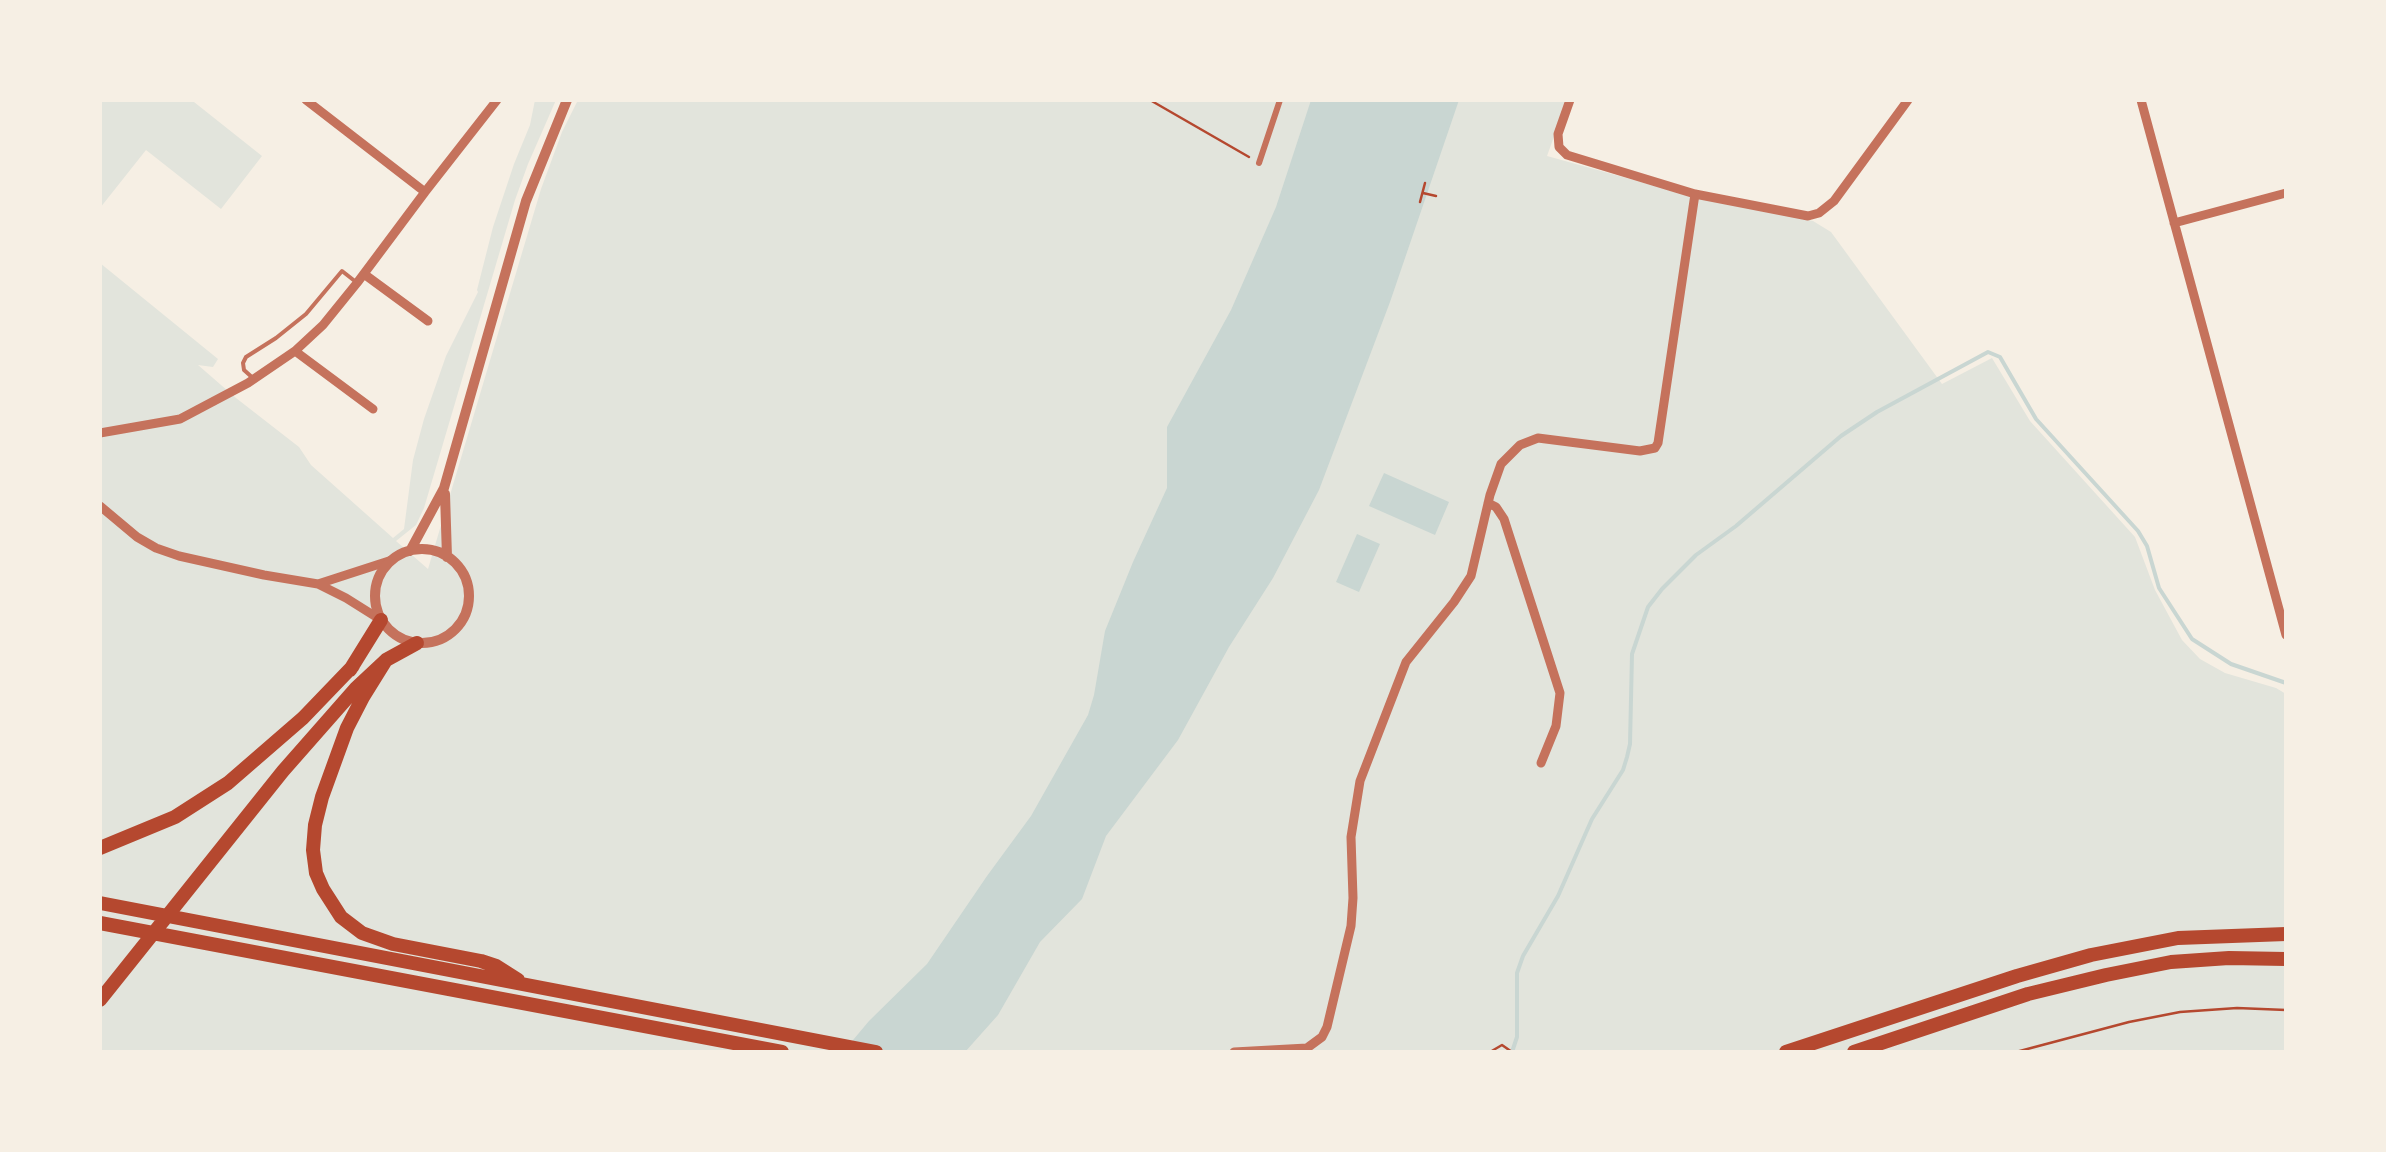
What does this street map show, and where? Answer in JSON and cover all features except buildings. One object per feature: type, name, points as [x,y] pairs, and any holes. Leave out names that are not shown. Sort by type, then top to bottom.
[{"type":"highway","points":[[282,771],[381,620]]},
{"type":"highway","points":[[100,1000],[282,771],[356,688],[386,660],[417,644]]},
{"type":"highway","points":[[386,660],[363,697],[332,763],[315,825],[316,873],[332,905],[362,934],[481,961],[528,985]]},
{"type":"highway","points":[[100,848],[175,817],[228,783],[303,718],[353,666]]},
{"type":"highway","points":[[100,903],[876,1052]]},
{"type":"highway","points":[[100,923],[782,1052]]},
{"type":"highway","points":[[1786,1052],[2091,955],[2178,938],[2286,934]]},
{"type":"highway","points":[[2229,958],[2286,970]]},
{"type":"highway","points":[[1854,1052],[2028,994],[2170,962],[2286,958]]},
{"type":"street","points":[[306,100],[424,192]]},
{"type":"street","points":[[100,433],[180,419],[251,381],[295,351],[360,279],[497,100]]},
{"type":"street","points":[[410,551],[444,488],[520,218],[566,100]]},
{"type":"street","points":[[552,131],[576,100]]},
{"type":"street","points":[[1260,163],[1280,100]]},
{"type":"street","points":[[1570,100],[1559,128],[1558,142],[1566,155],[1695,194],[1808,216],[1834,201],[1908,100]]},
{"type":"street","points":[[2142,100],[2286,635]]},
{"type":"street","points":[[1234,1052],[1307,1048],[1327,1027],[1351,926],[1351,837],[1360,781],[1406,662],[1471,576],[1501,464],[1529,440],[1546,438],[1640,451],[1655,448],[1658,443],[1695,194]]},
{"type":"street","points":[[2174,223],[2286,194]]},
{"type":"street","points":[[360,279],[428,321]]},
{"type":"street","points":[[295,351],[372,408]]},
{"type":"street","points":[[444,488],[447,557]]},
{"type":"street","points":[[1488,503],[1504,519],[1560,693],[1556,726],[1541,763]]},
{"type":"street","points":[[100,506],[156,548],[213,564],[318,584],[381,620],[402,640],[417,644],[447,636],[466,613],[466,582],[459,568],[447,557],[422,549],[318,584]]},
{"type":"street","points":[[381,620],[375,588],[392,560]]},
{"type":"lane","points":[[251,381],[244,370],[246,357],[306,314],[342,270],[360,279]]},
{"type":"path","points":[[1150,100],[1260,163]]},
{"type":"path","points":[[1420,202],[1425,183]]},
{"type":"path","points":[[1422,192],[1436,196]]},
{"type":"path","points":[[2016,1052],[2180,1012],[2286,1010]]},
{"type":"path","points":[[1490,1052],[1498,1046],[1512,1052]]},
{"type":"shaded area","points":[[100,100],[197,100],[194,102],[262,156],[221,209],[146,150],[100,208]]},
{"type":"shaded area","points":[[535,100],[556,100],[515,200],[424,508],[416,525],[396,541],[428,569],[541,189],[578,100],[1567,100],[1547,156],[1695,197],[1813,221],[1831,232],[1942,384],[1992,358],[2030,421],[2135,537],[2155,590],[2182,640],[2200,659],[2225,673],[2286,694],[2286,1052],[100,1052],[100,263],[218,359],[213,367],[198,365],[299,447],[311,465],[393,538],[404,529],[413,460],[424,419],[446,356],[478,292],[493,227],[530,125]]},
{"type":"shaded area","points":[[1311,100],[1459,100],[1390,302],[1319,490],[1273,578],[1229,647],[1178,740],[1106,836],[1082,899],[1040,942],[998,1015],[965,1052],[843,1052],[927,964],[1031,816],[1088,715],[1105,631],[1167,488],[1167,427],[1231,310],[1276,207]]},
{"type":"shaded area","points":[[1384,473],[1449,502],[1435,535],[1369,506]]},
{"type":"shaded area","points":[[1357,534],[1380,544],[1359,592],[1336,582]]},
{"type":"waterway","points":[[1512,1052],[1517,1037],[1517,973],[1523,956],[1558,896],[1592,819],[1627,757],[1632,654],[1648,607],[1696,555],[1841,436],[1988,352],[2000,357],[2036,419],[2138,531],[2147,546],[2159,588],[2192,639],[2231,664],[2286,683]]}]
